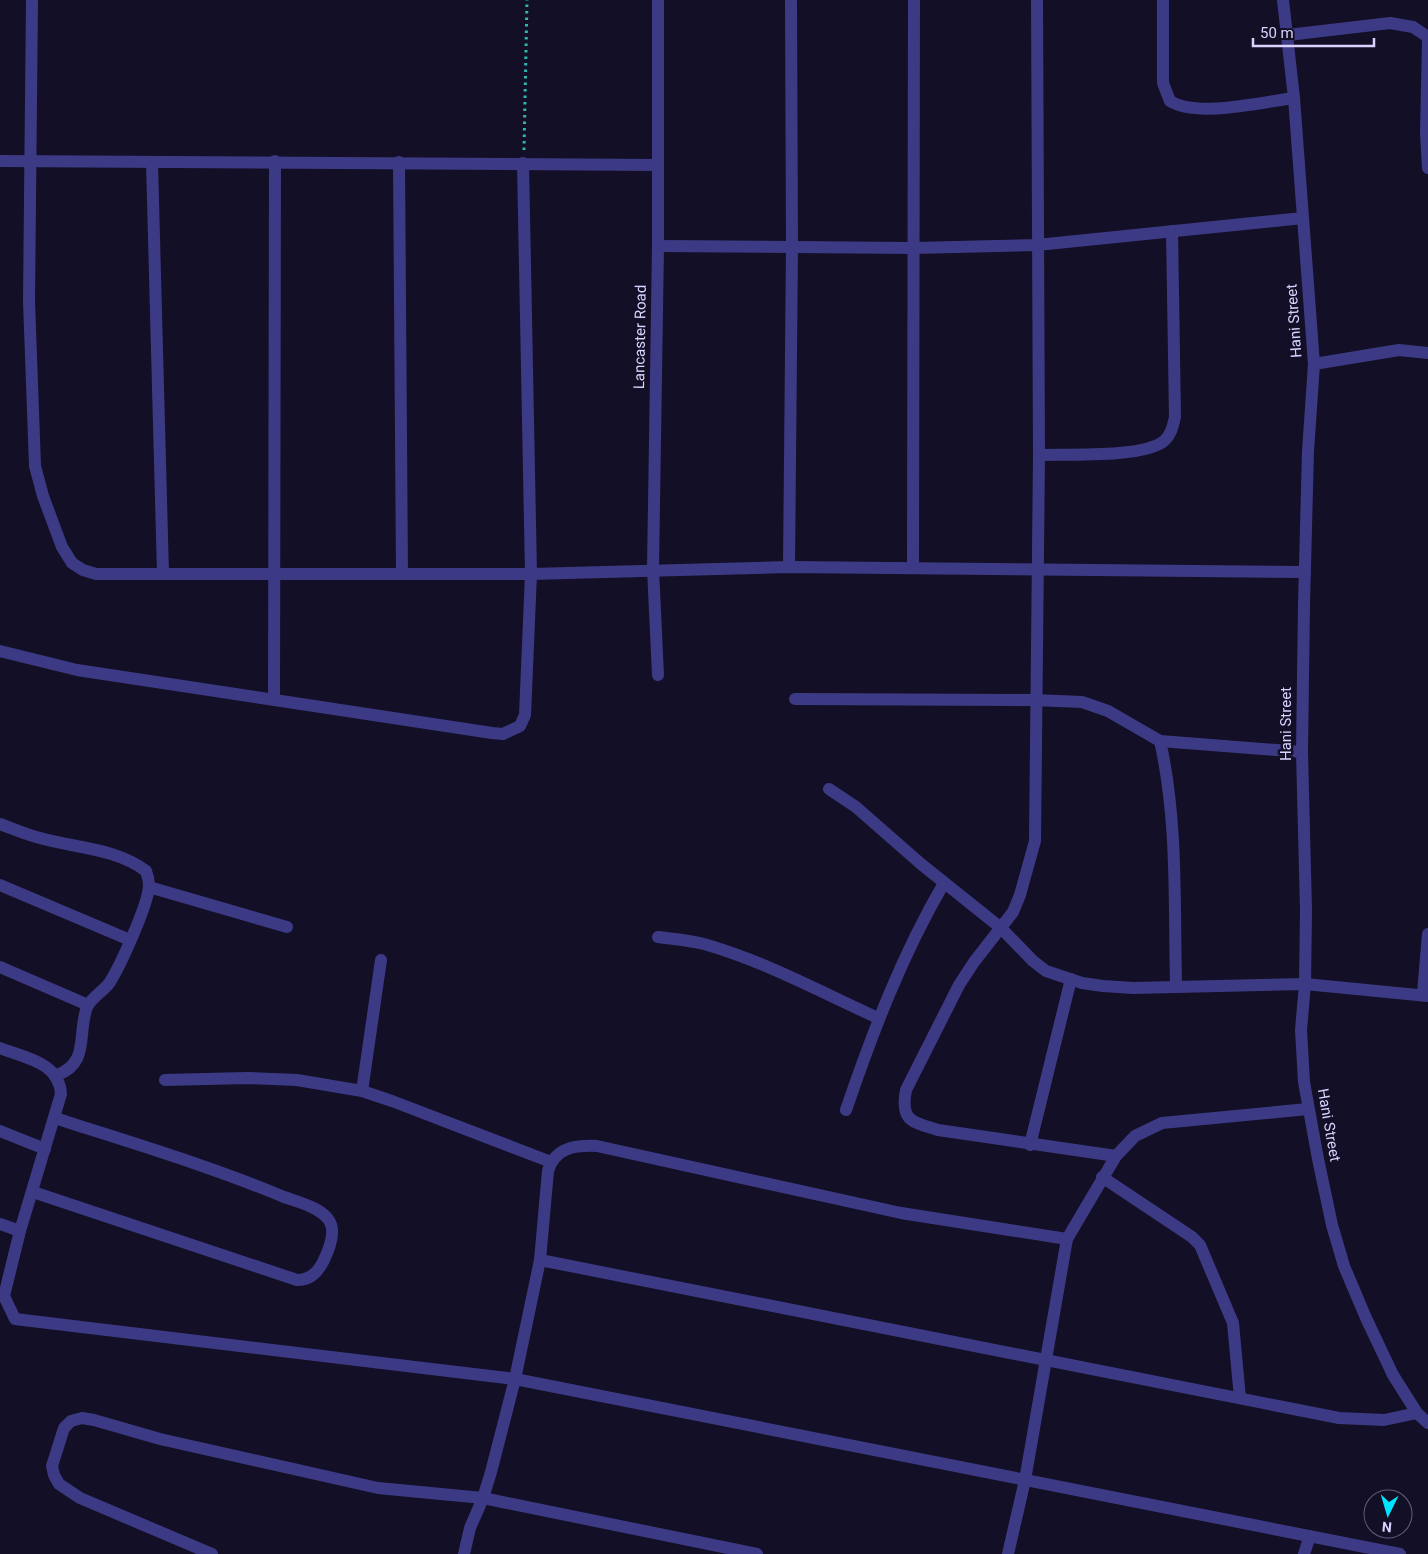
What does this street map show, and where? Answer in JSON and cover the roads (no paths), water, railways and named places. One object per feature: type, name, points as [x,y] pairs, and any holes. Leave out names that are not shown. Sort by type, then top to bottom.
[{"type":"street","points":[[32,0],[30,302],[33,447],[35,466],[43,496],[62,546],[72,563],[78,566],[96,574],[274,575],[402,572],[531,574],[653,569],[789,567],[1305,572]]},
{"type":"street","name":"Lancaster Road","points":[[658,0],[658,246],[653,569],[658,675]]},
{"type":"street","points":[[789,567],[792,0]]},
{"type":"street","points":[[913,567],[914,0]]},
{"type":"street","points":[[1038,0],[1038,455],[1034,700],[1037,746],[1035,841],[1020,895],[1013,912],[974,962],[959,985],[906,1090],[903,1106],[907,1116],[918,1124],[957,1133],[1030,1145],[1116,1156]]},
{"type":"street","points":[[1162,0],[1163,83],[1170,101],[1188,109],[1204,110],[1294,98]]},
{"type":"street","name":"Hani Street","points":[[1283,0],[1294,98],[1314,364],[1308,451],[1305,572],[1302,752],[1305,984],[1302,1055],[1308,1110],[1332,1225],[1344,1266],[1366,1318],[1390,1367],[1417,1413],[1428,1423]]},
{"type":"street","points":[[1288,35],[1390,23],[1413,27],[1428,37]]},
{"type":"street","points":[[1428,41],[1426,133],[1428,168]]},
{"type":"street","points":[[0,161],[275,161],[657,165]]},
{"type":"street","points":[[274,700],[275,161]]},
{"type":"street","points":[[152,162],[163,574]]},
{"type":"street","points":[[398,162],[402,572]]},
{"type":"street","points":[[0,651],[77,670],[492,733],[503,734],[520,726],[524,715],[531,574],[523,163]]},
{"type":"street","points":[[658,246],[914,248],[1037,245],[1303,218]]},
{"type":"street","points":[[1038,455],[1139,452],[1164,441],[1171,431],[1175,417],[1172,231]]},
{"type":"street","points":[[1314,364],[1400,350],[1428,353]]},
{"type":"street","points":[[795,699],[1034,700],[1094,705],[1160,741],[1302,752]]},
{"type":"street","points":[[1160,741],[1167,774],[1170,805],[1176,985]]},
{"type":"street","points":[[829,789],[856,807],[944,883],[1001,928],[1033,962],[1046,971],[1071,979],[1113,987],[1305,984],[1426,995],[1428,934]]},
{"type":"street","points":[[0,824],[42,839],[80,846],[132,863],[146,871],[149,887],[130,940],[110,982],[88,1005],[79,1055],[75,1065],[68,1071],[57,1075]]},
{"type":"street","points":[[846,1110],[878,1018],[918,927],[944,883]]},
{"type":"street","points":[[0,885],[130,940]]},
{"type":"street","points":[[149,887],[287,927]]},
{"type":"street","points":[[658,937],[703,944],[723,951],[766,967],[878,1018]]},
{"type":"street","points":[[362,1091],[381,960]]},
{"type":"street","points":[[0,967],[88,1005]]},
{"type":"street","points":[[1030,1145],[1071,979]]},
{"type":"street","points":[[0,1048],[43,1065],[57,1075],[61,1094],[2,1296],[15,1319],[24,1322],[515,1379],[1400,1554]]},
{"type":"street","points":[[165,1080],[247,1078],[297,1080],[362,1091],[392,1100],[551,1162]]},
{"type":"street","points":[[1008,1554],[1025,1480],[1067,1239],[1116,1156],[1136,1136],[1162,1123],[1308,1110]]},
{"type":"street","points":[[32,1192],[297,1280],[305,1280],[313,1276],[323,1261],[332,1236],[332,1226],[321,1212],[240,1178],[55,1118]]},
{"type":"street","points":[[0,1131],[45,1150]]},
{"type":"street","points":[[464,1554],[470,1528],[483,1498],[515,1379],[540,1260],[551,1162],[563,1149],[584,1145],[597,1146],[892,1211],[1067,1239]]},
{"type":"street","points":[[1102,1177],[1192,1237],[1200,1245],[1233,1323],[1240,1398]]},
{"type":"street","points":[[0,1224],[20,1231]]},
{"type":"street","points":[[540,1260],[1339,1418],[1384,1420],[1417,1413]]},
{"type":"street","points":[[212,1554],[88,1502],[59,1484],[52,1466],[64,1428],[71,1420],[82,1418],[94,1420],[160,1439],[345,1482],[378,1488],[483,1498],[757,1554]]},
{"type":"street","points":[[1304,1554],[1310,1536]]}]
